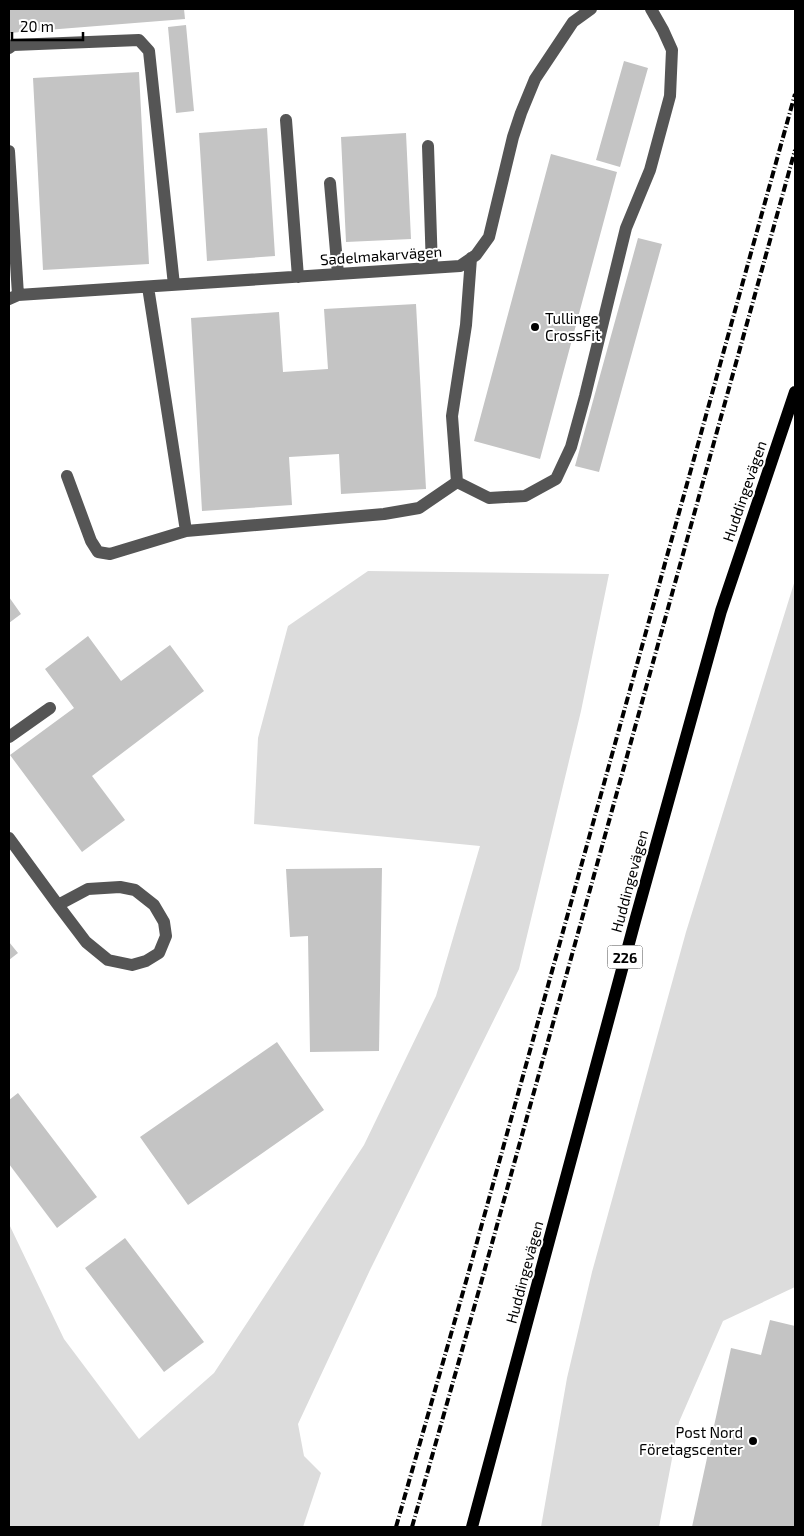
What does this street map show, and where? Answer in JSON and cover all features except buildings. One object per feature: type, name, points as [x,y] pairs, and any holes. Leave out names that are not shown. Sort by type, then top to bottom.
[{"type":"main road","name":"Huddingevägen","points":[[472,1527],[721,611],[795,392]]},
{"type":"street","name":"Sadelmakarvägen","points":[[14,297],[148,286],[460,266],[476,255],[489,237],[513,137],[535,79],[574,22],[591,9]]},
{"type":"street","points":[[457,482],[489,498],[525,496],[556,479],[571,448],[626,228],[650,170],[670,96],[672,50],[664,30],[651,9]]},
{"type":"street","points":[[9,48],[13,45],[139,40],[149,51],[174,285]]},
{"type":"street","points":[[286,120],[298,277]]},
{"type":"street","points":[[428,146],[432,268]]},
{"type":"street","points":[[9,151],[14,297]]},
{"type":"street","points":[[330,183],[338,274]]},
{"type":"street","points":[[457,482],[452,416],[466,325],[472,258]]},
{"type":"street","points":[[148,286],[186,531]]},
{"type":"street","points":[[67,476],[91,541],[98,552],[110,554],[186,531],[384,514],[419,508],[457,482]]},
{"type":"street","points":[[9,738],[50,708]]},
{"type":"street","points":[[9,838],[86,942],[108,960],[132,964],[146,961],[159,953],[166,936],[164,922],[154,906],[135,890],[120,887],[88,889],[58,904]]},
{"type":"shaded area","points":[[368,571],[609,574],[581,711],[519,969],[370,1270],[298,1424],[304,1456],[321,1473],[303,1527],[9,1527],[9,1224],[64,1339],[139,1439],[214,1373],[364,1145],[436,996],[480,846],[254,824],[258,738],[288,626]]},
{"type":"shaded area","points":[[795,580],[795,1287],[723,1321],[679,1422],[659,1527],[541,1527],[567,1378],[592,1272],[686,932]]},
{"type":"railway","points":[[396,1527],[467,1278],[795,94]]},
{"type":"railway","points":[[412,1527],[795,150]]},
{"type":"place","name":"Tullinge CrossFit","points":[[535,327]]},
{"type":"place","name":"Post Nord Företagscenter","points":[[753,1441]]}]
